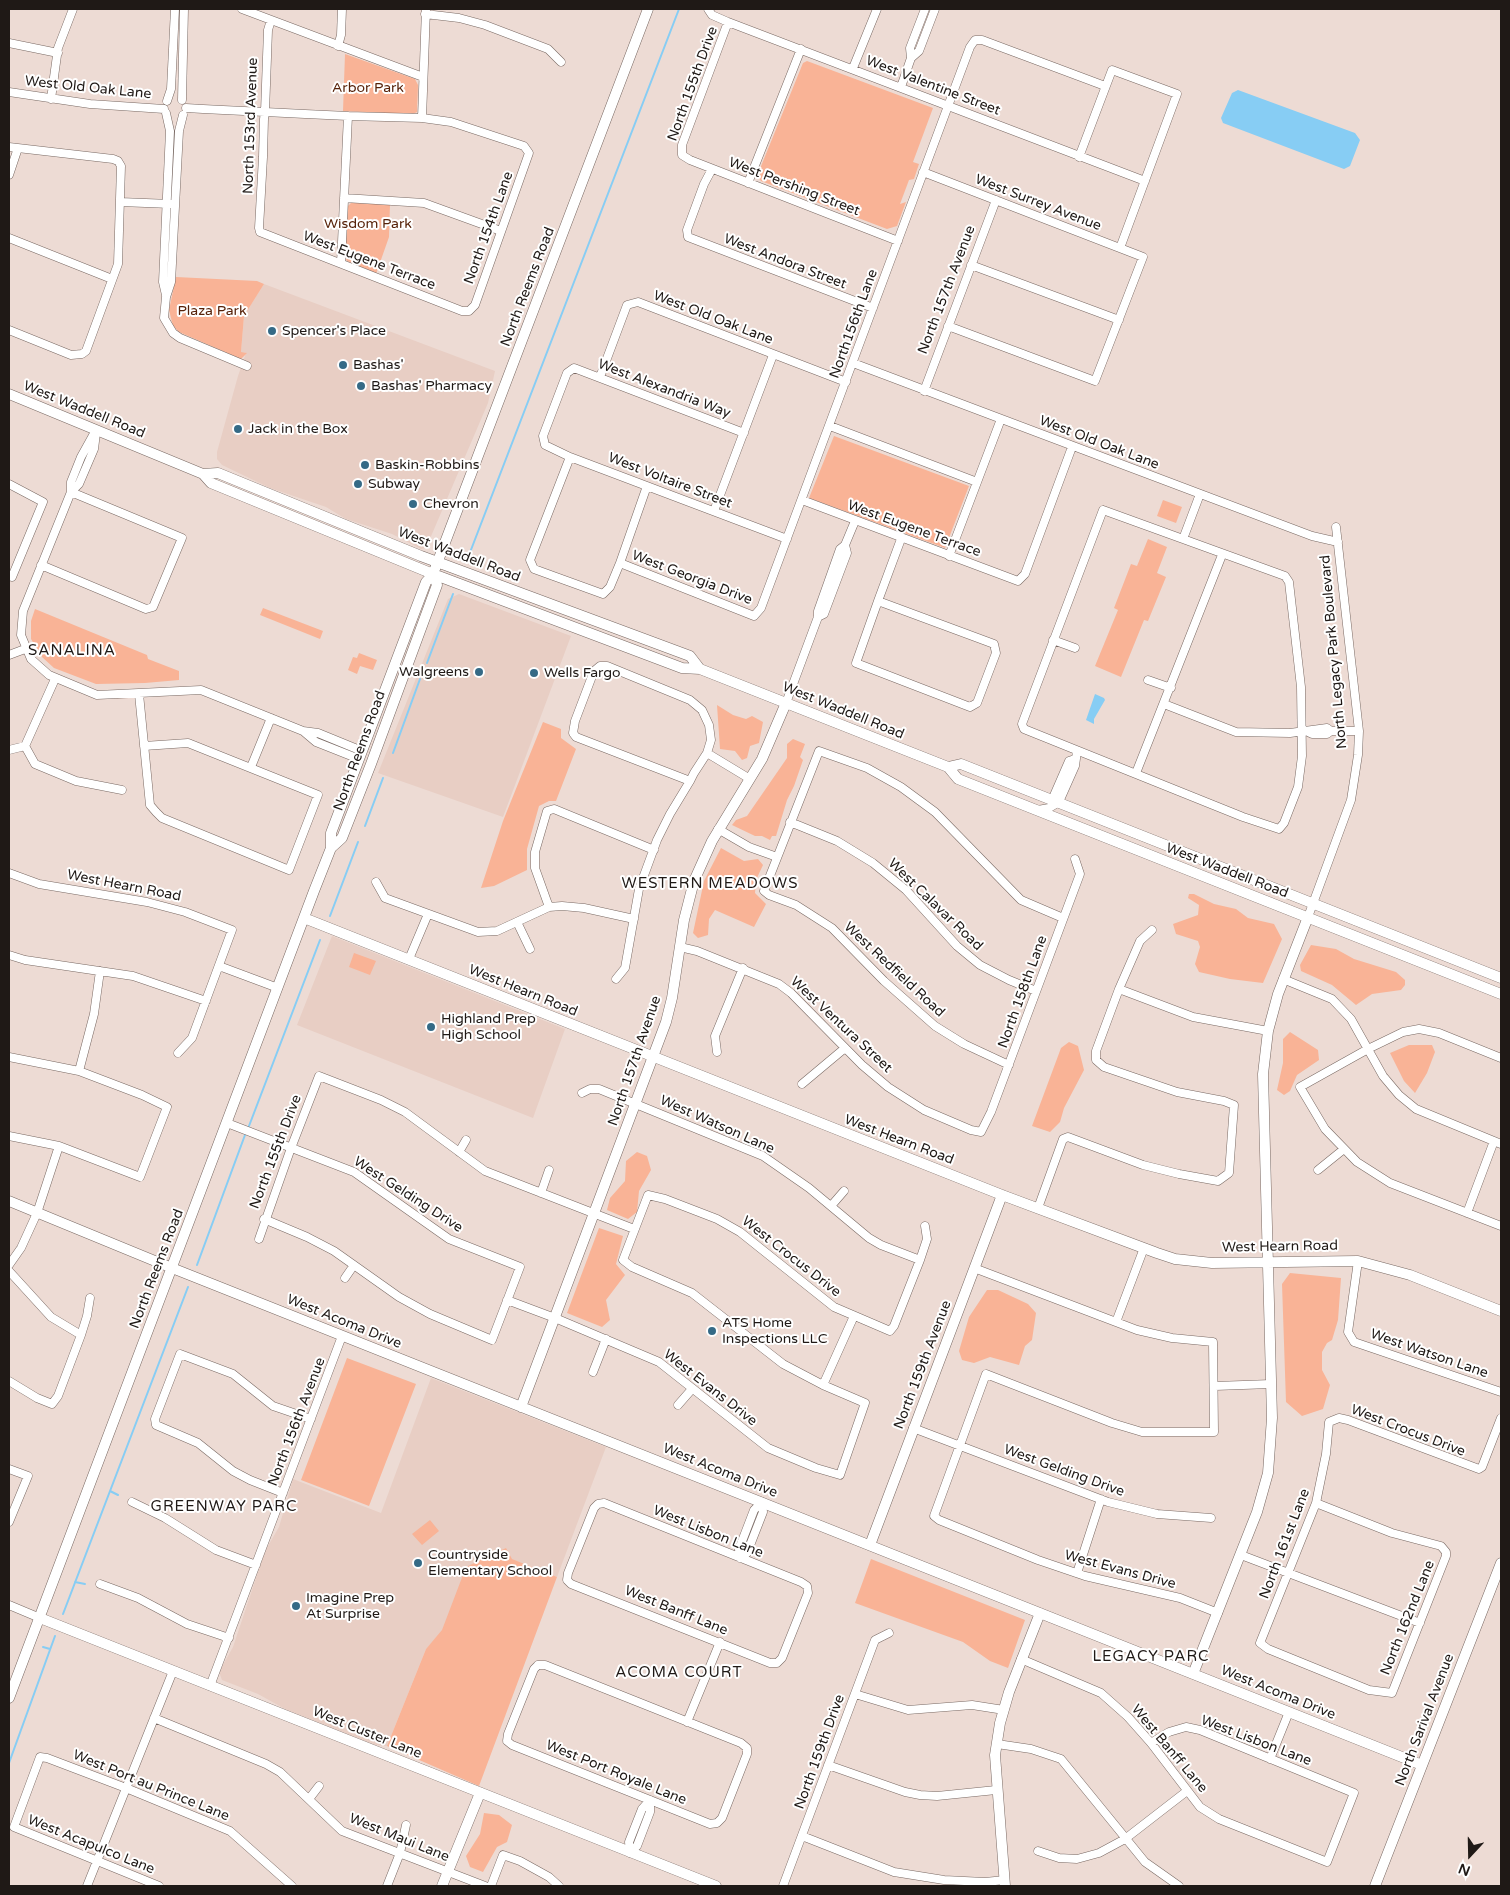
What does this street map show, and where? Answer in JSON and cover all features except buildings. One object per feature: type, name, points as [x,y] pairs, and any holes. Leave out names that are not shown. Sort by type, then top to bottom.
[{"type":"street","points":[[51,99],[58,53],[73,9]]},
{"type":"street","points":[[171,205],[170,131],[166,108],[171,89],[175,9]]},
{"type":"street","points":[[184,9],[182,100],[184,112],[179,131],[163,282],[166,297],[164,318],[173,333],[247,366]]},
{"type":"street","points":[[242,9],[423,77]]},
{"type":"street","points":[[338,46],[342,35],[342,9]]},
{"type":"street","name":"North Reems Road","points":[[9,1698],[331,848],[330,833],[426,582],[434,574],[648,9]]},
{"type":"street","points":[[852,68],[876,9]]},
{"type":"street","points":[[912,58],[910,48],[925,9]]},
{"type":"street","points":[[901,87],[912,58],[919,51],[935,9]]},
{"type":"street","points":[[166,108],[174,119],[184,112],[265,112],[422,118],[426,11],[485,25],[548,49],[562,62]]},
{"type":"street","name":"West Valentine Street","points":[[710,12],[728,22],[1145,182]]},
{"type":"street","name":"North 153rd Avenue","points":[[260,232],[268,30],[271,20]]},
{"type":"street","name":"North 155th Drive","points":[[682,155],[682,145],[728,22]]},
{"type":"street","name":"North156th Lane","points":[[754,616],[761,608],[802,500],[970,47],[975,40],[982,40],[1105,86]]},
{"type":"street","points":[[9,43],[58,53]]},
{"type":"street","points":[[748,183],[801,49]]},
{"type":"street","points":[[1079,157],[1112,70],[1178,94],[1120,248]]},
{"type":"street","name":"West Old Oak Lane","points":[[9,92],[51,99],[166,108]]},
{"type":"street","points":[[166,108],[176,97],[182,100]]},
{"type":"street","points":[[341,263],[348,116]]},
{"type":"street","name":"North 154th Lane","points":[[422,118],[451,122],[484,132],[524,146],[529,152],[475,305],[469,310]]},
{"type":"street","points":[[9,147],[118,161],[121,166],[118,264],[86,351],[82,354],[71,355],[9,330]]},
{"type":"street","points":[[9,175],[18,148]]},
{"type":"street","name":"West Pershing Street","points":[[682,155],[712,169],[898,241]]},
{"type":"street","name":"West Andora Street","points":[[712,169],[704,184],[687,230],[688,237],[873,308]]},
{"type":"street","name":"West Surrey Avenue","points":[[923,172],[1143,257],[1119,320]]},
{"type":"street","points":[[344,198],[424,203],[502,231]]},
{"type":"street","name":"North 157th Avenue","points":[[924,391],[996,200]]},
{"type":"street","points":[[120,202],[171,205]]},
{"type":"street","name":"West Eugene Terrace","points":[[260,232],[462,311],[469,310]]},
{"type":"street","points":[[9,238],[112,279]]},
{"type":"street","points":[[948,326],[1096,381],[1119,320],[971,265]]},
{"type":"street","name":"West Old Oak Lane","points":[[600,377],[627,305],[638,302],[846,382]]},
{"type":"street","points":[[714,511],[774,355]]},
{"type":"street","name":"West Old Oak Lane","points":[[853,364],[1312,536],[1338,542]]},
{"type":"street","name":"West Alexandria Way","points":[[545,446],[543,436],[567,373],[574,368],[744,432]]},
{"type":"street","name":"West Waddell Road","points":[[9,394],[203,474],[211,483],[434,574],[566,626],[682,668],[700,670],[786,703],[948,767],[958,780],[1501,994]]},
{"type":"street","points":[[949,556],[1001,419]]},
{"type":"street","points":[[830,426],[977,482]]},
{"type":"street","points":[[96,430],[94,449],[79,484],[71,492],[40,566],[21,618],[21,635],[25,649],[37,666],[55,679],[97,695],[201,690],[304,731],[318,733],[361,755]]},
{"type":"street","name":"West Voltaire Street","points":[[545,446],[787,539]]},
{"type":"street","name":"West Eugene Terrace","points":[[802,500],[1018,581],[1025,574],[1072,447]]},
{"type":"street","points":[[570,457],[530,560],[534,569],[603,594],[610,587],[620,563],[647,486]]},
{"type":"street","name":"West Waddell Road","points":[[203,474],[218,473],[438,562],[690,656],[700,670]]},
{"type":"street","points":[[9,484],[42,502],[10,577]]},
{"type":"street","points":[[40,566],[146,610],[153,607],[182,538],[71,492]]},
{"type":"street","points":[[1183,538],[1200,494]]},
{"type":"street","points":[[244,496],[256,496],[296,512],[324,516]]},
{"type":"street","points":[[1103,510],[1183,538],[1222,555],[1285,576],[1289,582],[1304,731],[1298,787],[1284,823],[1279,829],[1243,817],[1136,773],[1076,755],[1028,733],[1022,726],[1103,510]]},
{"type":"street","name":"North 157th Avenue","points":[[521,1407],[653,1057],[672,998],[684,920],[694,881],[718,829],[750,779],[771,740],[818,617],[824,614],[847,553],[845,545],[855,521]]},
{"type":"street","name":"North Legacy Park Boulevard","points":[[1193,1674],[1241,1555],[1257,1512],[1268,1473],[1272,1437],[1262,1096],[1268,1031],[1283,979],[1351,800],[1355,778],[1359,731],[1336,527]]},
{"type":"street","points":[[878,601],[994,644],[996,653],[977,703],[970,707],[856,663],[878,601],[902,538]]},
{"type":"street","points":[[1136,773],[1222,555]]},
{"type":"street","name":"West Georgia Drive","points":[[620,563],[754,616]]},
{"type":"street","name":"North Reems Road","points":[[331,848],[342,838],[428,610],[437,585],[434,574]]},
{"type":"street","points":[[566,626],[572,620],[604,631],[613,627]]},
{"type":"street","points":[[1053,640],[1075,648]]},
{"type":"street","points":[[9,655],[25,649]]},
{"type":"street","points":[[616,979],[625,968],[640,889],[654,850],[670,814],[707,753],[711,740],[709,725],[702,710],[690,700],[607,666],[600,666],[594,671],[575,722],[573,733],[576,736],[690,781]]},
{"type":"street","points":[[25,746],[55,679]]},
{"type":"street","points":[[1148,680],[1171,688]]},
{"type":"street","points":[[139,694],[144,746],[150,805],[162,818],[289,870],[318,794],[188,743],[144,746]]},
{"type":"street","points":[[1164,704],[1236,732],[1318,731],[1327,734],[1330,730],[1359,731]]},
{"type":"street","points":[[251,767],[271,718]]},
{"type":"street","points":[[9,750],[25,746]]},
{"type":"street","points":[[25,746],[35,764],[76,781],[122,790]]},
{"type":"street","points":[[718,829],[749,847],[776,857],[819,751],[867,768],[901,787],[935,812],[1021,900],[1063,918]]},
{"type":"street","points":[[707,753],[750,779]]},
{"type":"street","points":[[1036,810],[1049,808],[1056,801],[1075,766],[1076,755]]},
{"type":"street","name":"West Waddell Road","points":[[948,767],[961,764],[1501,978]]},
{"type":"street","points":[[549,907],[537,880],[535,868],[535,852],[547,811],[554,809],[654,850]]},
{"type":"street","name":"West Calavar Road","points":[[790,822],[837,841],[873,863],[906,890],[957,946],[980,965],[1036,991]]},
{"type":"street","name":"West Redfield Road","points":[[776,857],[764,891],[769,895],[796,905],[832,928],[884,980],[935,1026],[964,1044],[1009,1065]]},
{"type":"street","name":"North 158th Lane","points":[[980,1132],[991,1112],[1080,874],[1075,859]]},
{"type":"street","name":"West Hearn Road","points":[[9,873],[38,884],[147,902],[185,912],[232,930],[219,966]]},
{"type":"street","points":[[376,882],[384,898],[460,926],[488,933],[505,929],[549,907],[584,908],[634,920]]},
{"type":"street","points":[[409,959],[428,914]]},
{"type":"street","name":"West Hearn Road","points":[[304,918],[1002,1195],[1176,1259],[1212,1263],[1358,1261],[1410,1275],[1501,1311]]},
{"type":"street","points":[[517,922],[530,949]]},
{"type":"street","points":[[1038,1208],[1063,1139],[1068,1137],[1143,1165],[1179,1174],[1218,1180],[1229,1173],[1234,1105],[1224,1101],[1177,1092],[1104,1067],[1096,1060],[1096,1051],[1119,989],[1140,941],[1152,930]]},
{"type":"street","name":"West Ventura Street","points":[[680,947],[697,951],[743,968],[779,984],[791,993],[845,1048],[888,1087],[924,1110],[980,1132]]},
{"type":"street","points":[[9,955],[25,960],[133,976],[206,1001]]},
{"type":"street","points":[[178,1054],[192,1038],[219,966],[278,988]]},
{"type":"street","points":[[717,1052],[715,1036],[743,968]]},
{"type":"street","points":[[79,1071],[94,1014],[100,971]]},
{"type":"street","points":[[1283,979],[1332,999],[1351,1018],[1382,1076],[1398,1095],[1416,1109],[1498,1142],[1467,1213]]},
{"type":"street","points":[[1119,989],[1193,1017],[1268,1031]]},
{"type":"street","points":[[1501,1058],[1439,1032],[1419,1028],[1403,1032],[1368,1049],[1300,1087],[1325,1129],[1357,1162],[1390,1183],[1501,1226]]},
{"type":"street","points":[[802,1084],[845,1048]]},
{"type":"street","points":[[9,1057],[79,1071],[142,1095],[167,1107],[140,1177],[59,1146],[9,1136]]},
{"type":"street","name":"North 155th Drive","points":[[259,1239],[264,1219],[320,1076],[397,1108],[459,1152]]},
{"type":"street","name":"West Watson Lane","points":[[582,1093],[590,1089],[599,1089],[763,1156],[881,1245],[920,1260]]},
{"type":"street","name":"West Gelding Drive","points":[[227,1123],[354,1172],[449,1239],[520,1267],[507,1300]]},
{"type":"street","points":[[466,1140],[459,1152],[485,1171],[634,1229],[623,1260],[632,1267],[692,1294],[783,1364],[823,1385],[854,1316]]},
{"type":"street","points":[[9,1266],[21,1248],[37,1213],[59,1146]]},
{"type":"street","points":[[1318,1170],[1344,1149]]},
{"type":"street","points":[[541,1194],[549,1170]]},
{"type":"street","points":[[831,1206],[844,1191]]},
{"type":"street","name":"West Crocus Drive","points":[[634,1229],[648,1195],[717,1218],[740,1232],[834,1306],[890,1331],[894,1326],[920,1260]]},
{"type":"street","name":"North 159th Avenue","points":[[870,1545],[1002,1195]]},
{"type":"street","name":"West Acoma Drive","points":[[9,1201],[342,1336],[1422,1765]]},
{"type":"street","points":[[264,1219],[307,1237],[354,1265],[400,1298],[430,1314],[492,1340],[507,1300]]},
{"type":"street","points":[[920,1260],[927,1238],[925,1226]]},
{"type":"street","points":[[1116,1322],[1144,1248]]},
{"type":"street","name":"West Watson Lane","points":[[1358,1261],[1348,1332],[1354,1342],[1501,1392]]},
{"type":"street","points":[[346,1278],[354,1265]]},
{"type":"street","points":[[960,1446],[986,1374],[1112,1424],[1142,1432],[1214,1432],[1215,1386],[1213,1342],[1172,1338],[1136,1330],[974,1268]]},
{"type":"street","points":[[9,1271],[51,1317],[81,1335]]},
{"type":"street","points":[[9,1380],[37,1398],[52,1404],[58,1396],[88,1316],[90,1298]]},
{"type":"street","name":"West Evans Drive","points":[[507,1300],[555,1318],[658,1362],[768,1448],[816,1468],[840,1475],[865,1403],[823,1385]]},
{"type":"street","name":"North 156th Avenue","points":[[210,1686],[342,1336]]},
{"type":"street","points":[[593,1372],[606,1339]]},
{"type":"street","points":[[283,1493],[233,1471],[198,1443],[156,1425],[155,1419],[180,1354],[233,1374],[273,1406],[311,1419]]},
{"type":"street","points":[[1215,1386],[1271,1384]]},
{"type":"street","points":[[678,1405],[692,1389]]},
{"type":"street","name":"West Crocus Drive","points":[[1329,1422],[1339,1418],[1348,1420],[1479,1469],[1482,1466],[1501,1418]]},
{"type":"street","name":"North 161st Lane","points":[[1329,1422],[1326,1454],[1316,1503],[1260,1643],[1268,1649],[1369,1690],[1392,1693]]},
{"type":"street","name":"West Gelding Drive","points":[[913,1428],[1101,1499],[1157,1514],[1212,1518]]},
{"type":"street","name":"West Evans Drive","points":[[960,1446],[934,1516],[939,1520],[1077,1573],[1180,1598],[1218,1613]]},
{"type":"street","points":[[9,1469],[28,1476],[9,1522]]},
{"type":"street","points":[[1077,1573],[1101,1499]]},
{"type":"street","points":[[132,1502],[165,1518],[216,1550],[256,1565]]},
{"type":"street","points":[[762,1502],[763,1512],[753,1538],[747,1553],[740,1558],[739,1549],[754,1510],[762,1502]]},
{"type":"street","name":"West Lisbon Lane","points":[[567,1580],[594,1508],[598,1504],[604,1503],[807,1586],[808,1592],[782,1658],[777,1663]]},
{"type":"street","name":"North 162nd Lane","points":[[1316,1503],[1392,1534],[1441,1546],[1446,1552],[1392,1693]]},
{"type":"street","points":[[745,1534],[753,1538]]},
{"type":"street","points":[[1241,1555],[1420,1623]]},
{"type":"street","name":"North Sarival Avenue","points":[[1375,1886],[1501,1563]]},
{"type":"street","name":"West Banff Lane","points":[[567,1580],[571,1584],[770,1663],[777,1663]]},
{"type":"street","points":[[100,1584],[138,1598],[187,1624],[229,1638]]},
{"type":"street","name":"West Custer Lane","points":[[9,1605],[716,1886]]},
{"type":"street","points":[[802,1836],[894,1872],[944,1880],[1005,1883],[996,1790],[997,1744],[1004,1710],[1021,1659],[1040,1613]]},
{"type":"street","name":"North 159th Drive","points":[[783,1886],[875,1640],[888,1633]]},
{"type":"street","points":[[687,1722],[720,1642]]},
{"type":"street","name":"West Banff Lane","points":[[1021,1659],[1101,1694],[1128,1717],[1200,1807],[1219,1819],[1327,1862]]},
{"type":"street","name":"West Port Royale Lane","points":[[538,1665],[545,1665],[687,1722],[741,1742],[746,1748],[747,1754],[722,1818],[717,1823],[710,1824],[512,1745],[507,1741],[508,1734],[534,1669],[538,1665]]},
{"type":"street","points":[[87,1886],[173,1671]]},
{"type":"street","points":[[855,1694],[908,1710],[972,1705],[1004,1710]]},
{"type":"street","points":[[1270,1759],[1289,1712]]},
{"type":"street","name":"West Maui Lane","points":[[154,1718],[266,1764],[280,1772],[342,1830],[485,1886]]},
{"type":"street","name":"West Lisbon Lane","points":[[1150,1743],[1169,1732],[1186,1727],[1200,1730],[1354,1792],[1327,1862]]},
{"type":"street","points":[[997,1744],[1031,1749],[1061,1759],[1145,1862],[1179,1886]]},
{"type":"street","name":"West Port au Prince Lane","points":[[14,1827],[40,1758],[47,1758],[230,1831],[292,1886]]},
{"type":"street","points":[[828,1765],[913,1794],[936,1796],[996,1790]]},
{"type":"street","points":[[309,1799],[319,1786]]},
{"type":"street","points":[[1038,1851],[1059,1858],[1077,1859],[1100,1853],[1125,1839],[1187,1791]]},
{"type":"street","points":[[442,1886],[480,1793]]},
{"type":"street","points":[[630,1853],[629,1842],[637,1820],[642,1809],[650,1800]]},
{"type":"street","points":[[630,1853],[637,1846],[646,1824],[650,1812],[650,1800]]},
{"type":"street","points":[[637,1820],[646,1824]]},
{"type":"street","points":[[387,1886],[400,1853],[406,1825]]},
{"type":"street","name":"West Acapulco Lane","points":[[14,1827],[159,1886]]},
{"type":"street","points":[[491,1886],[503,1855],[520,1861],[549,1877],[560,1886]]},
{"type":"shaded area","points":[[264,284],[495,371],[488,403],[426,548],[421,549],[392,534],[346,519],[326,507],[270,488],[222,465],[217,459],[217,452],[246,353],[241,352],[244,316]]},
{"type":"shaded area","points":[[459,594],[571,636],[503,817],[378,773],[448,599]]},
{"type":"shaded area","name":"Highland Prep High School","points":[[332,936],[565,1029],[533,1118],[297,1025]]},
{"type":"shaded area","name":"Countryside Elementary School","points":[[431,1378],[606,1447],[557,1577],[511,1559],[426,1649],[387,1746],[375,1745],[285,1709],[258,1694],[222,1680],[219,1672],[233,1647],[265,1551],[279,1527],[293,1479],[381,1513]]},
{"type":"green space","name":"Arbor Park","points":[[345,54],[415,79],[418,85],[417,112],[413,114],[343,111]]},
{"type":"green space","points":[[807,61],[933,108],[913,162],[919,164],[914,179],[909,180],[900,204],[906,202],[897,226],[887,229],[761,181],[757,176],[803,63]]},
{"type":"green space","name":"Wisdom Park","points":[[351,203],[390,204],[389,237],[376,274],[347,261],[345,257],[347,207]]},
{"type":"green space","name":"Plaza Park","points":[[176,277],[257,281],[264,284],[244,316],[241,352],[247,353],[241,359],[179,332],[173,326],[169,310]]},
{"type":"green space","points":[[834,436],[969,486],[945,548],[809,498]]},
{"type":"green space","points":[[1163,500],[1182,507],[1176,523],[1157,516]]},
{"type":"green space","points":[[1148,539],[1167,547],[1157,573],[1166,577],[1148,621],[1144,620],[1121,677],[1095,666],[1118,610],[1114,608],[1131,564],[1137,566]]},
{"type":"green space","points":[[263,608],[323,631],[320,639],[260,615]]},
{"type":"green space","points":[[35,609],[147,655],[148,659],[179,671],[179,680],[96,684],[54,668],[42,657],[31,639],[31,621]]},
{"type":"green space","points":[[359,653],[377,660],[373,670],[360,666],[357,674],[348,670],[353,657],[357,658]]},
{"type":"green space","points":[[717,705],[733,715],[746,719],[752,716],[763,722],[759,743],[750,746],[747,758],[742,760],[735,751],[720,749]]},
{"type":"green space","points":[[543,722],[561,729],[561,738],[576,749],[556,801],[549,801],[539,806],[527,849],[527,870],[494,886],[481,888],[503,821]]},
{"type":"green space","points":[[793,739],[805,744],[800,757],[803,760],[787,800],[776,836],[772,836],[770,840],[762,836],[755,836],[732,825],[736,820],[747,816],[787,758],[787,744]]},
{"type":"green space","points":[[721,848],[744,861],[758,859],[763,865],[756,880],[755,893],[766,904],[754,927],[715,910],[709,919],[708,935],[698,938],[693,933],[704,881]]},
{"type":"green space","points":[[1189,894],[1194,894],[1214,904],[1236,909],[1248,918],[1274,924],[1282,939],[1263,983],[1230,979],[1199,972],[1195,964],[1200,947],[1198,941],[1176,934],[1173,924],[1198,915],[1199,905],[1188,898]]},
{"type":"green space","points":[[1311,945],[1336,949],[1354,959],[1396,972],[1405,980],[1405,985],[1401,990],[1372,994],[1356,1005],[1332,985],[1301,971],[1300,965]]},
{"type":"green space","points":[[354,953],[376,961],[370,975],[349,967]]},
{"type":"green space","points":[[1290,1032],[1318,1050],[1319,1060],[1297,1075],[1290,1091],[1284,1095],[1277,1090],[1283,1063],[1283,1039]]},
{"type":"green space","points":[[1069,1042],[1078,1046],[1084,1070],[1064,1108],[1060,1122],[1050,1132],[1032,1126],[1061,1048]]},
{"type":"green space","points":[[1409,1045],[1432,1045],[1435,1052],[1427,1073],[1415,1093],[1404,1081],[1390,1053]]},
{"type":"green space","points":[[637,1152],[647,1156],[651,1170],[639,1191],[637,1212],[628,1219],[607,1210],[610,1198],[625,1181],[626,1161]]},
{"type":"green space","points":[[599,1228],[623,1236],[616,1264],[625,1275],[606,1300],[610,1320],[602,1327],[567,1313]]},
{"type":"green space","points":[[1290,1273],[1341,1278],[1338,1320],[1332,1340],[1327,1343],[1322,1352],[1322,1370],[1330,1385],[1323,1409],[1302,1416],[1286,1402],[1282,1284]]},
{"type":"green space","points":[[987,1290],[998,1290],[1028,1304],[1036,1313],[1032,1340],[1025,1346],[1019,1365],[990,1357],[974,1363],[962,1360],[959,1351],[969,1317]]},
{"type":"green space","points":[[347,1358],[416,1384],[369,1506],[301,1480]]},
{"type":"green space","points":[[430,1520],[439,1531],[422,1545],[412,1534]]},
{"type":"green space","points":[[506,1548],[512,1559],[557,1577],[479,1786],[387,1746],[426,1649],[442,1630],[466,1567]]},
{"type":"green space","points":[[871,1559],[1025,1620],[1008,1668],[990,1661],[963,1642],[855,1603]]},
{"type":"green space","points":[[484,1813],[499,1815],[512,1825],[507,1842],[497,1847],[483,1872],[470,1867],[466,1856],[480,1834]]},
{"type":"water","points":[[1238,90],[1355,133],[1360,140],[1350,166],[1344,169],[1223,123],[1221,118],[1232,93]]},
{"type":"water","points":[[1095,694],[1105,700],[1094,719],[1094,724],[1086,720]]},
{"type":"waterway","points":[[469,555],[679,9]]},
{"type":"waterway","points":[[427,663],[453,594]]},
{"type":"waterway","points":[[393,753],[420,679]]},
{"type":"waterway","points":[[365,826],[383,778]]},
{"type":"waterway","points":[[330,916],[358,842]]},
{"type":"waterway","points":[[249,1126],[320,940]]},
{"type":"waterway","points":[[197,1265],[245,1135]]},
{"type":"waterway","points":[[63,1614],[188,1287]]},
{"type":"waterway","points":[[110,1491],[118,1495]]},
{"type":"waterway","points":[[75,1582],[85,1584]]},
{"type":"waterway","points":[[9,1763],[55,1636]]},
{"type":"waterway","points":[[43,1647],[50,1649]]},
{"type":"place","name":"Spencer's Place","points":[[272,331]]},
{"type":"place","name":"Bashas'","points":[[343,365]]},
{"type":"place","name":"Bashas' Pharmacy","points":[[361,386]]},
{"type":"place","name":"Jack in the Box","points":[[238,429]]},
{"type":"place","name":"Baskin-Robbins","points":[[365,465]]},
{"type":"place","name":"Subway","points":[[358,484]]},
{"type":"place","name":"Chevron","points":[[413,504]]},
{"type":"place","name":"Walgreens","points":[[479,672]]},
{"type":"place","name":"Wells Fargo","points":[[534,673]]},
{"type":"place","name":"Highland Prep High School","points":[[431,1027]]},
{"type":"place","name":"ATS Home Inspections LLC","points":[[712,1331]]},
{"type":"place","name":"Countryside Elementary School","points":[[418,1563]]},
{"type":"place","name":"Imagine Prep At Surprise","points":[[296,1606]]},
{"type":"district","name":"SANALINA","points":[[72,651]]},
{"type":"district","name":"WESTERN MEADOWS","points":[[710,884]]},
{"type":"district","name":"GREENWAY PARC","points":[[224,1507]]},
{"type":"district","name":"LEGACY PARC","points":[[1151,1657]]},
{"type":"district","name":"ACOMA COURT","points":[[679,1673]]}]
